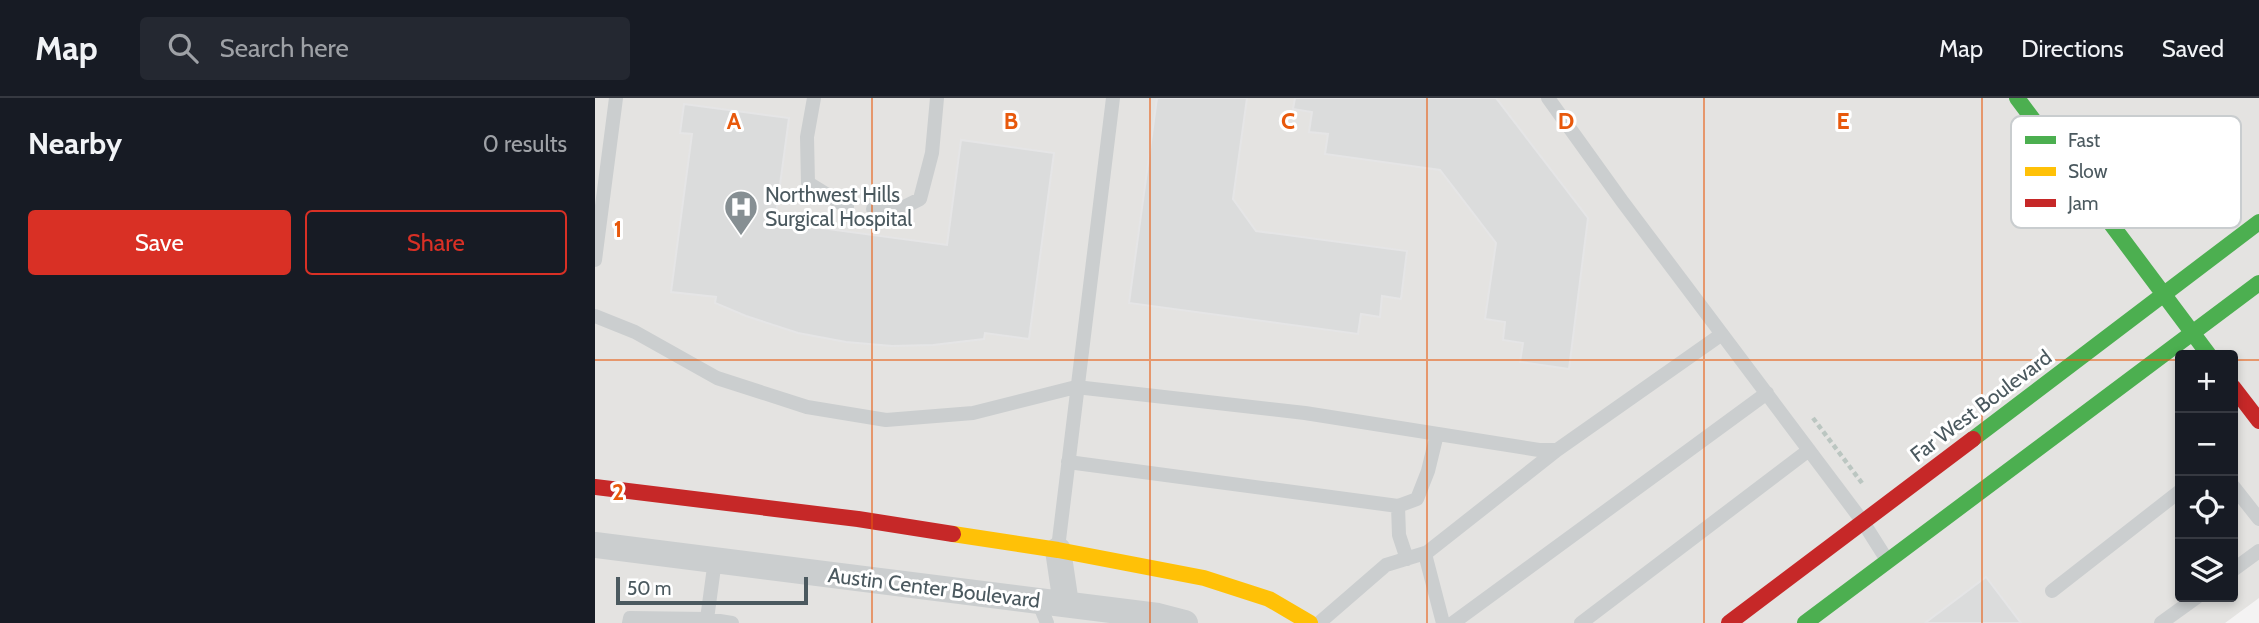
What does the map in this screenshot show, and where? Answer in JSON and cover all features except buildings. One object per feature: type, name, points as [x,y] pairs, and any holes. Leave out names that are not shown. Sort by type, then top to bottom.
[{"type":"street","points":[[2017,98],[2031,116]]},
{"type":"street","name":"Far West Boulevard","points":[[1729,623],[2259,222]]},
{"type":"street","points":[[2115,228],[2205,350]]},
{"type":"street","points":[[1805,623],[2259,283]]},
{"type":"street","points":[[2238,394],[2259,421]]},
{"type":"street","points":[[595,487],[858,519],[1058,550],[1204,578],[1269,599],[1310,623]]},
{"type":"street","name":"Austin Center Boulevard","points":[[595,545],[1042,612],[1075,611],[1158,616],[1185,623]]},
{"type":"street","name":"Austin Center Boulevard","points":[[1058,550],[1075,611]]},
{"type":"lane","points":[[595,260],[616,98]]},
{"type":"lane","points":[[814,98],[807,136],[808,183],[848,207]]},
{"type":"lane","points":[[873,209],[900,209],[921,199],[932,153],[937,98]]},
{"type":"lane","points":[[1058,550],[1113,98]]},
{"type":"lane","points":[[1548,98],[1863,522],[1887,561]]},
{"type":"lane","points":[[595,316],[635,332],[717,378],[807,407],[886,420],[973,413],[1076,387],[1305,413],[1539,450],[1557,450]]},
{"type":"lane","points":[[1319,623],[1387,565],[1425,553],[1557,450],[1722,334]]},
{"type":"lane","points":[[1453,623],[1766,393]]},
{"type":"lane","points":[[1068,461],[1398,506],[1417,499],[1428,471],[1437,434]]},
{"type":"lane","points":[[1580,623],[1809,450]]},
{"type":"lane","points":[[2238,492],[2259,519]]},
{"type":"lane","points":[[2052,591],[2175,495]]},
{"type":"lane","points":[[1398,506],[1399,535],[1408,559]]},
{"type":"lane","points":[[2238,566],[2259,551]]},
{"type":"lane","points":[[1425,553],[1443,623]]},
{"type":"lane","points":[[707,619],[715,561]]},
{"type":"lane","points":[[2161,623],[2190,602]]},
{"type":"lane","points":[[629,623],[630,618],[707,619],[732,623]]},
{"type":"shaded area","points":[[595,98],[2259,98],[2259,598],[2225,623],[595,623]]},
{"type":"traffic: fast","points":[[2017,98],[2030,116]]},
{"type":"traffic: fast","points":[[1973,439],[2259,222]]},
{"type":"traffic: fast","points":[[2114,228],[2205,350]]},
{"type":"traffic: fast","points":[[1805,623],[2259,283]]},
{"type":"traffic: slow","points":[[953,534],[1058,550],[1204,578],[1269,599],[1310,623]]},
{"type":"traffic: jam","points":[[2238,394],[2259,421]]},
{"type":"traffic: jam","points":[[1729,623],[1973,439]]},
{"type":"traffic: jam","points":[[595,487],[858,519],[953,534]]},
{"type":"place","name":"Northwest Hills Surgical Hospital","points":[[741,237]]}]
